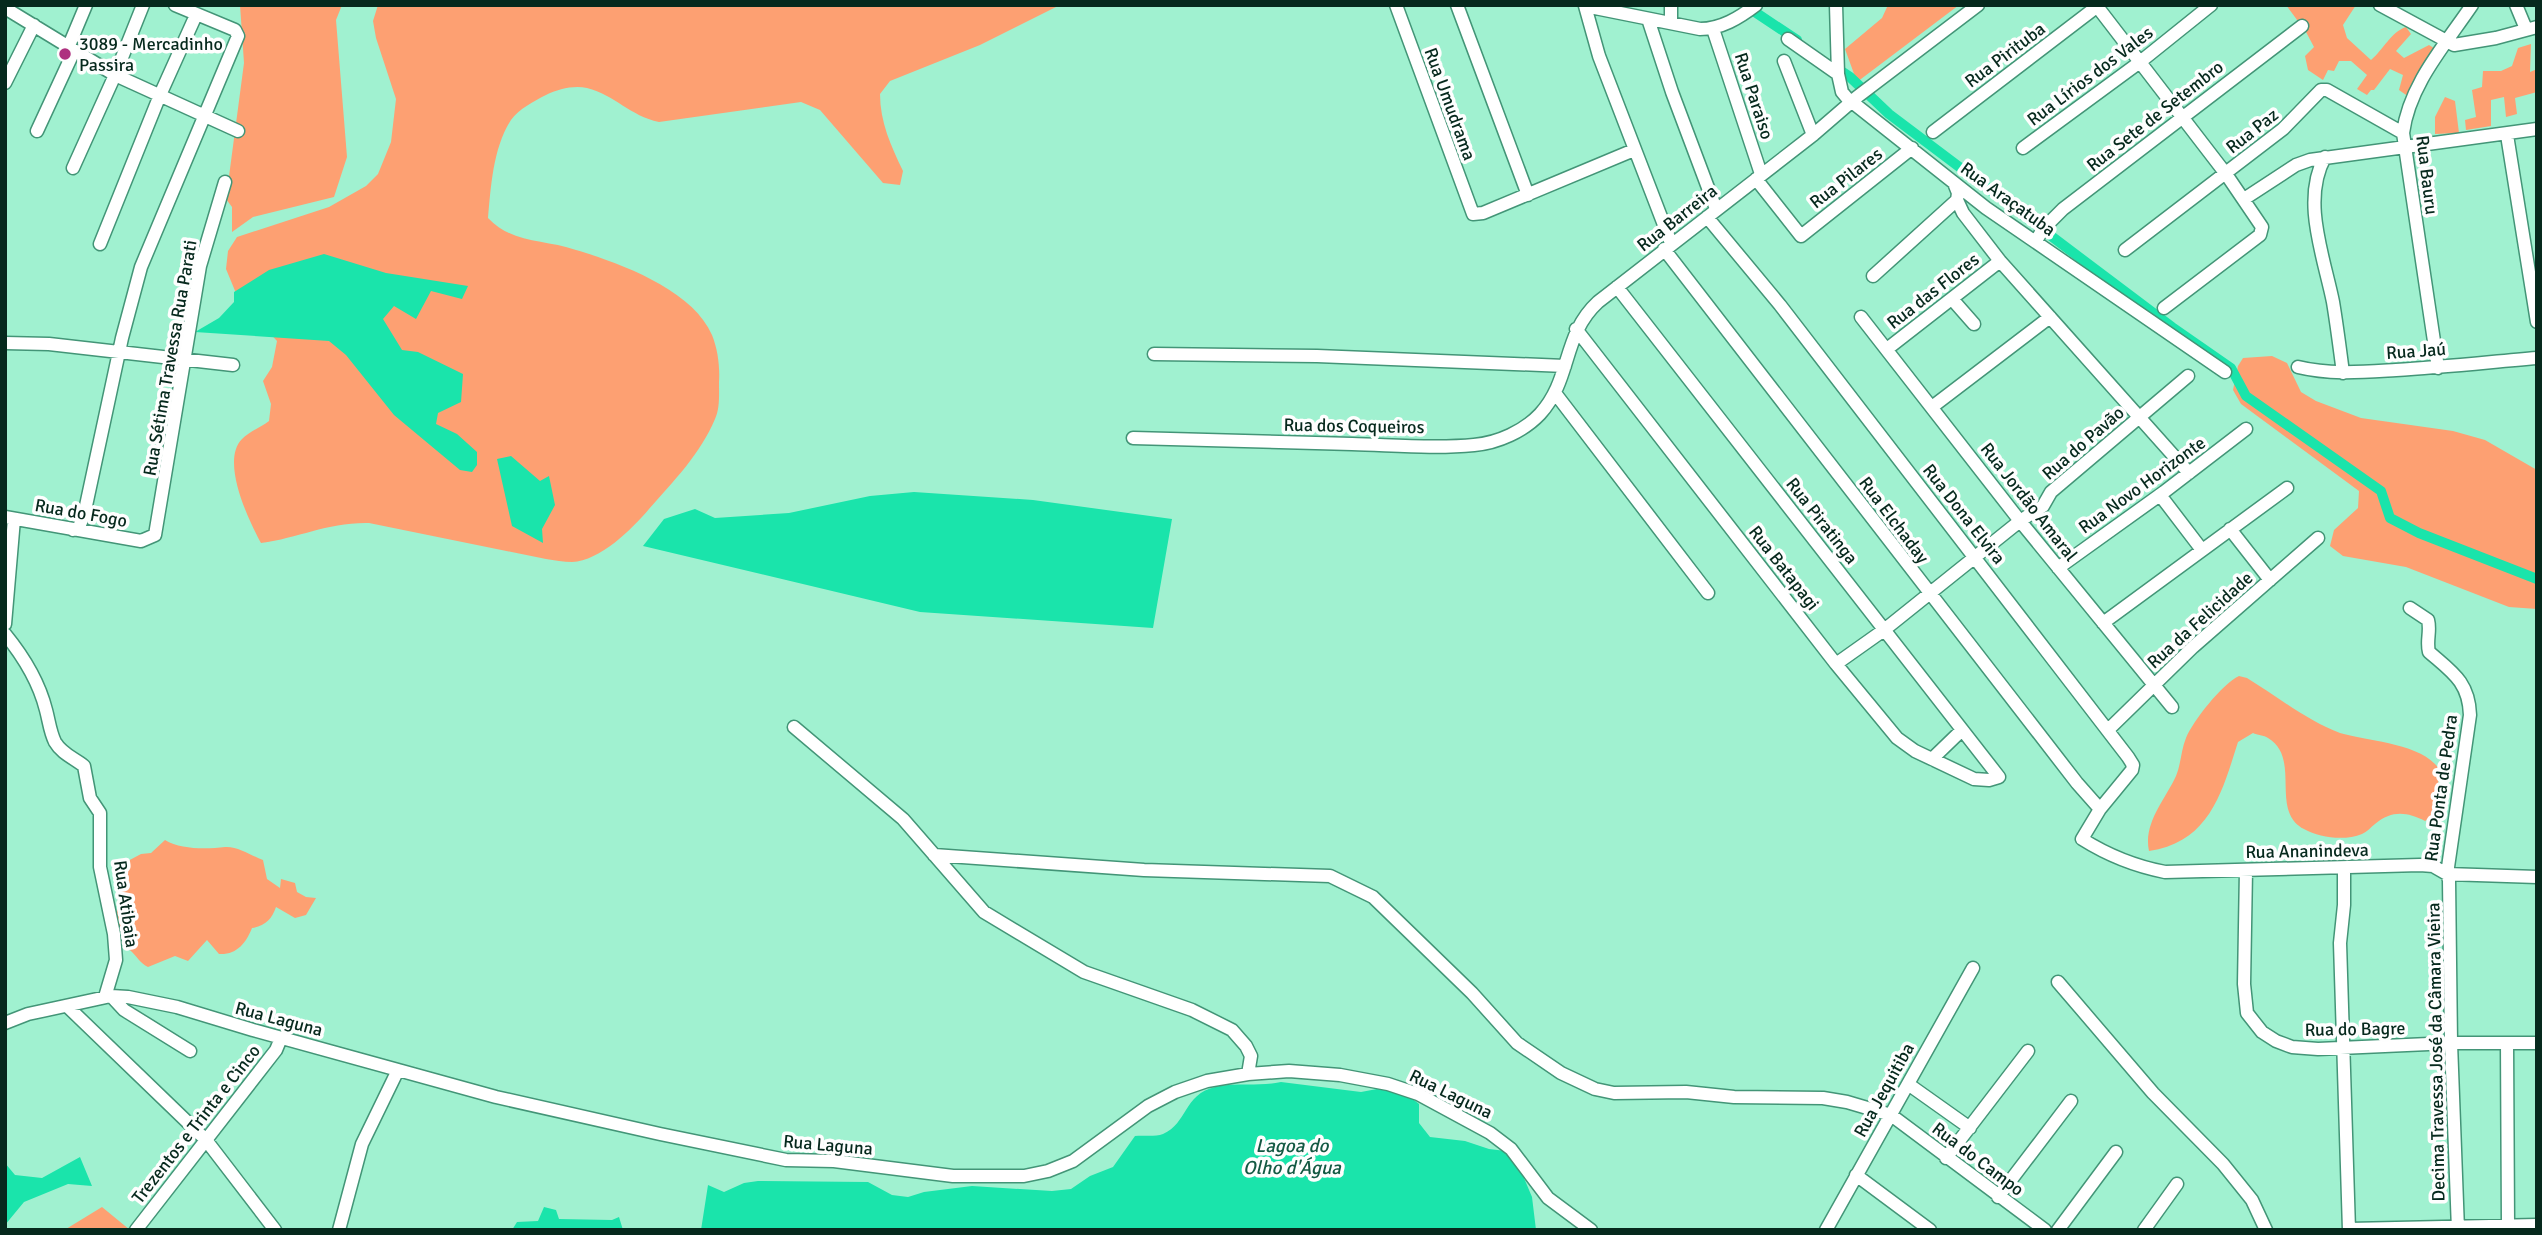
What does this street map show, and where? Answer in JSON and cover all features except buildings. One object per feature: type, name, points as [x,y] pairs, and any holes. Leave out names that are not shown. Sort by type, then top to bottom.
[{"type":"street","points":[[37,131],[86,5]]},
{"type":"street","points":[[73,168],[115,75],[142,5]]},
{"type":"street","points":[[73,530],[79,527],[84,515],[119,351],[141,267],[238,34],[235,30],[176,5]]},
{"type":"street","name":"Rua Umudrama","points":[[1396,5],[1473,214],[1483,214],[1528,195]]},
{"type":"street","points":[[1457,5],[1528,195],[1634,150]]},
{"type":"street","points":[[1671,5],[1671,23]]},
{"type":"street","points":[[1836,5],[1838,74]]},
{"type":"street","name":"Rua Barreira","points":[[1555,393],[1576,329],[1586,313],[1668,246],[1813,135],[1854,99],[1978,5]]},
{"type":"street","name":"Rua Lírios dos Vales","points":[[2023,148],[2140,62],[2211,5]]},
{"type":"street","points":[[2380,5],[2447,42],[2463,45],[2531,28],[2515,5]]},
{"type":"street","name":"Rua Bauru","points":[[2438,368],[2403,140],[2405,115],[2411,100],[2472,5]]},
{"type":"street","name":"Rua Elchaday","points":[[1648,19],[1585,6],[1584,9],[1668,246],[1929,594],[2100,809]]},
{"type":"street","points":[[2097,6],[2226,174],[2262,226],[2260,234],[2164,308]]},
{"type":"street","name":"Rua Pirituba","points":[[1933,132],[2097,6]]},
{"type":"street","points":[[5,8],[115,75],[238,131]]},
{"type":"street","points":[[1648,19],[1713,29],[1751,9]]},
{"type":"street","points":[[100,244],[160,95],[196,15]]},
{"type":"street","name":"Rua Dona Elvira","points":[[1648,19],[1712,213],[2133,765],[2132,770],[2100,809],[2082,839]]},
{"type":"street","points":[[5,83],[34,25]]},
{"type":"street","name":"Rua Sete de Setembro","points":[[2036,241],[2043,229],[2063,209],[2302,26]]},
{"type":"street","name":"Rua Paraiso","points":[[1713,29],[1758,177]]},
{"type":"street","name":"Rua Araçatuba","points":[[1788,39],[1838,74],[1842,92],[1986,208],[2225,372]]},
{"type":"street","points":[[1784,61],[1813,135]]},
{"type":"street","name":"Rua Paz","points":[[2125,250],[2296,118],[2315,94],[2324,89],[2403,140]]},
{"type":"street","points":[[2244,199],[2296,165],[2325,157],[2403,140],[2507,135],[2537,129]]},
{"type":"street","points":[[2507,135],[2537,322]]},
{"type":"street","name":"Rua Pilares","points":[[1758,177],[1801,236],[1912,148]]},
{"type":"street","points":[[2325,157],[2315,180],[2315,210],[2343,373]]},
{"type":"street","name":"Rua Sétima Travessa Rua Parati","points":[[150,538],[157,530],[200,266],[225,182]]},
{"type":"street","points":[[1873,276],[1956,200],[1958,193],[1954,182]]},
{"type":"street","points":[[1956,200],[2000,261],[2189,473]]},
{"type":"street","name":"Rua das Flores","points":[[1887,349],[2000,261]]},
{"type":"street","name":"Rua Piratinga","points":[[1617,287],[1999,777]]},
{"type":"street","points":[[1952,299],[1974,324]]},
{"type":"street","name":"Rua Jordão Amaral","points":[[1861,317],[2020,521],[2172,707]]},
{"type":"street","points":[[1932,407],[2050,317]]},
{"type":"street","name":"Rua Batapagi","points":[[1576,329],[1836,664],[1897,738],[1974,779],[1989,780],[1999,777]]},
{"type":"street","points":[[5,343],[49,344],[233,365]]},
{"type":"street","points":[[1154,354],[1317,356],[1565,366]]},
{"type":"street","name":"Rua Jaú","points":[[2298,367],[2326,373],[2343,373],[2438,368],[2537,358]]},
{"type":"street","name":"Rua do Pavão","points":[[1836,664],[1884,630],[1975,556],[2039,509],[2052,492],[2188,376]]},
{"type":"street","points":[[1555,393],[1708,593]]},
{"type":"street","name":"Rua dos Coqueiros","points":[[1133,438],[1475,446],[1502,440],[1519,430],[1539,415],[1555,393]]},
{"type":"street","name":"Rua Novo Horizonte","points":[[2059,568],[2246,429]]},
{"type":"street","points":[[2103,623],[2287,488]]},
{"type":"street","points":[[2160,495],[2202,550]]},
{"type":"street","points":[[5,624],[10,518]]},
{"type":"street","name":"Rua do Fogo","points":[[10,518],[141,541],[150,538]]},
{"type":"street","points":[[2230,529],[2270,580]]},
{"type":"street","name":"Rua da Felicidade","points":[[2108,730],[2193,647],[2318,538]]},
{"type":"street","name":"Rua Ponta de Pedra","points":[[2410,608],[2428,620],[2431,629],[2427,647],[2429,652],[2464,685],[2470,704],[2447,874]]},
{"type":"street","name":"Rua Atibaia","points":[[5,634],[27,663],[46,708],[55,742],[65,754],[84,766],[90,798],[100,813],[100,867],[109,903],[115,950],[108,996]]},
{"type":"street","points":[[794,727],[903,819],[984,912],[1084,972],[1192,1010],[1232,1030],[1251,1056],[1248,1074]]},
{"type":"street","points":[[1932,759],[1962,730]]},
{"type":"street","name":"Rua Ananindeva","points":[[2082,839],[2110,856],[2148,869],[2184,872],[2420,865],[2433,866],[2447,874],[2537,877]]},
{"type":"street","points":[[934,855],[1144,870],[1224,870],[1330,876],[1373,897],[1472,993],[1517,1043],[1560,1073],[1595,1089],[1614,1093],[1660,1091],[1734,1097],[1823,1098],[1891,1115]]},
{"type":"street","points":[[2344,868],[2340,943],[2349,1229],[2537,1225]]},
{"type":"street","name":"Rua do Bagre","points":[[2246,870],[2244,984],[2247,1013],[2262,1032],[2276,1041],[2292,1047],[2343,1048],[2451,1043],[2537,1043]]},
{"type":"street","name":"Decima Travessa José da Câmara Vieira","points":[[2447,874],[2450,891],[2451,1043],[2457,1228]]},
{"type":"street","name":"Rua Jequitiba","points":[[1826,1230],[1973,968]]},
{"type":"street","points":[[2058,982],[2154,1093],[2223,1164],[2252,1200],[2265,1228],[2250,1230]]},
{"type":"street","points":[[108,996],[124,1010],[190,1051]]},
{"type":"street","name":"Rua Laguna","points":[[5,1023],[28,1014],[108,996],[177,1007],[496,1097],[786,1160],[834,1161],[953,1176],[1024,1176],[1048,1171],[1073,1161],[1125,1120],[1175,1091],[1207,1081],[1289,1071],[1340,1075],[1388,1084],[1418,1094],[1490,1133],[1511,1149],[1548,1198],[1591,1230]]},
{"type":"street","points":[[67,1006],[206,1140],[275,1230]]},
{"type":"street","name":"Trezentos e Trinta e Cinco","points":[[136,1230],[276,1050],[281,1038]]},
{"type":"street","points":[[2507,1043],[2508,1226]]},
{"type":"street","points":[[1946,1158],[2028,1051]]},
{"type":"street","points":[[339,1230],[362,1143],[398,1070]]},
{"type":"street","points":[[1908,1084],[1970,1128]]},
{"type":"street","points":[[1998,1197],[2071,1101]]},
{"type":"street","name":"Rua do Campo","points":[[1891,1115],[2045,1230]]},
{"type":"street","points":[[2058,1230],[2116,1152]]},
{"type":"street","points":[[1856,1175],[1930,1230]]},
{"type":"street","points":[[2144,1230],[2177,1184]]},
{"type":"shaded area","points":[[240,5],[342,5],[336,20],[347,157],[334,197],[253,217],[232,232],[232,207],[226,199],[244,63]]},
{"type":"shaded area","points":[[378,5],[1060,5],[980,45],[890,81],[880,94],[880,104],[887,134],[903,171],[900,185],[883,183],[820,110],[801,102],[659,122],[639,115],[597,91],[577,87],[546,95],[514,116],[500,143],[488,218],[518,237],[613,262],[653,280],[689,305],[703,319],[712,335],[718,358],[718,410],[709,432],[694,455],[625,534],[593,556],[572,562],[369,523],[340,525],[261,543],[244,506],[235,476],[236,449],[245,436],[269,421],[271,404],[263,381],[272,367],[277,341],[238,298],[226,269],[228,251],[237,237],[329,207],[366,186],[378,174],[391,142],[396,99],[376,38],[373,21]]},
{"type":"shaded area","points":[[1888,5],[1959,5],[1857,82],[1845,49],[1882,18]]},
{"type":"shaded area","points":[[2286,5],[2356,5],[2343,25],[2347,38],[2371,60],[2396,33],[2406,27],[2411,34],[2396,51],[2404,58],[2429,45],[2437,50],[2409,97],[2399,90],[2403,75],[2390,69],[2367,95],[2357,89],[2367,75],[2351,61],[2339,61],[2334,71],[2328,70],[2323,80],[2308,70],[2305,56],[2314,47]]},
{"type":"shaded area","points":[[2531,44],[2530,72],[2537,69],[2537,92],[2515,98],[2517,114],[2506,117],[2504,97],[2491,100],[2491,126],[2466,130],[2465,120],[2476,117],[2472,90],[2482,87],[2483,71],[2501,71],[2512,66],[2518,48]]},
{"type":"shaded area","points":[[2445,97],[2455,101],[2459,133],[2435,134],[2435,117]]},
{"type":"shaded area","points":[[2272,356],[2287,363],[2301,392],[2316,401],[2361,418],[2453,431],[2485,440],[2537,470],[2537,609],[2509,607],[2406,567],[2343,556],[2330,546],[2334,530],[2358,508],[2359,491],[2241,404],[2233,390],[2238,366],[2243,358]]},
{"type":"shaded area","points":[[2239,676],[2247,678],[2328,728],[2407,748],[2431,760],[2439,769],[2434,816],[2425,821],[2406,814],[2387,816],[2364,833],[2348,837],[2333,838],[2310,832],[2294,821],[2288,810],[2283,758],[2278,747],[2266,737],[2253,733],[2238,742],[2219,796],[2200,826],[2170,846],[2149,851],[2152,821],[2176,776],[2184,743],[2190,731],[2217,695]]},
{"type":"shaded area","points":[[165,840],[187,847],[230,847],[240,850],[263,860],[267,879],[280,888],[281,879],[295,883],[297,892],[306,897],[316,898],[306,915],[295,918],[276,907],[267,921],[252,928],[247,939],[236,950],[219,954],[207,940],[188,961],[175,956],[148,967],[124,943],[117,922],[118,897],[126,862],[141,854],[151,853]]},
{"type":"shaded area","points":[[102,1207],[130,1230],[66,1230],[66,1229]]},
{"type":"water","points":[[324,254],[386,273],[468,286],[462,299],[431,291],[416,319],[394,306],[383,319],[402,350],[418,352],[463,374],[461,402],[438,413],[436,424],[457,434],[477,452],[477,465],[472,472],[460,470],[394,415],[346,355],[329,341],[195,332],[219,318],[234,302],[234,292],[269,270]]},
{"type":"water","points":[[511,456],[540,481],[549,476],[555,505],[542,529],[543,543],[512,526],[497,459]]},
{"type":"water","points":[[914,492],[1033,500],[1172,519],[1153,628],[920,612],[643,546],[664,519],[695,509],[715,518],[789,513],[870,496]]},
{"type":"water","name":"Lagoa do Olho d'Água","points":[[1281,1082],[1361,1092],[1395,1090],[1419,1104],[1419,1123],[1430,1137],[1465,1141],[1506,1151],[1516,1159],[1532,1197],[1536,1230],[701,1230],[708,1185],[724,1192],[744,1183],[758,1181],[868,1182],[892,1195],[908,1197],[924,1192],[972,1186],[1052,1191],[1071,1189],[1090,1176],[1113,1167],[1135,1136],[1160,1135],[1171,1129],[1191,1102],[1205,1091],[1223,1086]]},
{"type":"water","points":[[80,1157],[92,1186],[68,1184],[24,1202],[5,1225],[5,1163],[15,1175],[42,1178]]},
{"type":"water","points":[[544,1207],[556,1210],[559,1219],[612,1220],[619,1217],[623,1230],[512,1230],[517,1222],[538,1221]]},
{"type":"waterway","points":[[1746,6],[1797,40]]},
{"type":"waterway","points":[[1835,67],[1850,77],[1889,114],[2172,327],[2231,368],[2246,396],[2381,491],[2390,518],[2419,533],[2537,579]]},
{"type":"place","name":"3089 - Mercadinho Passira","points":[[65,54]]}]
